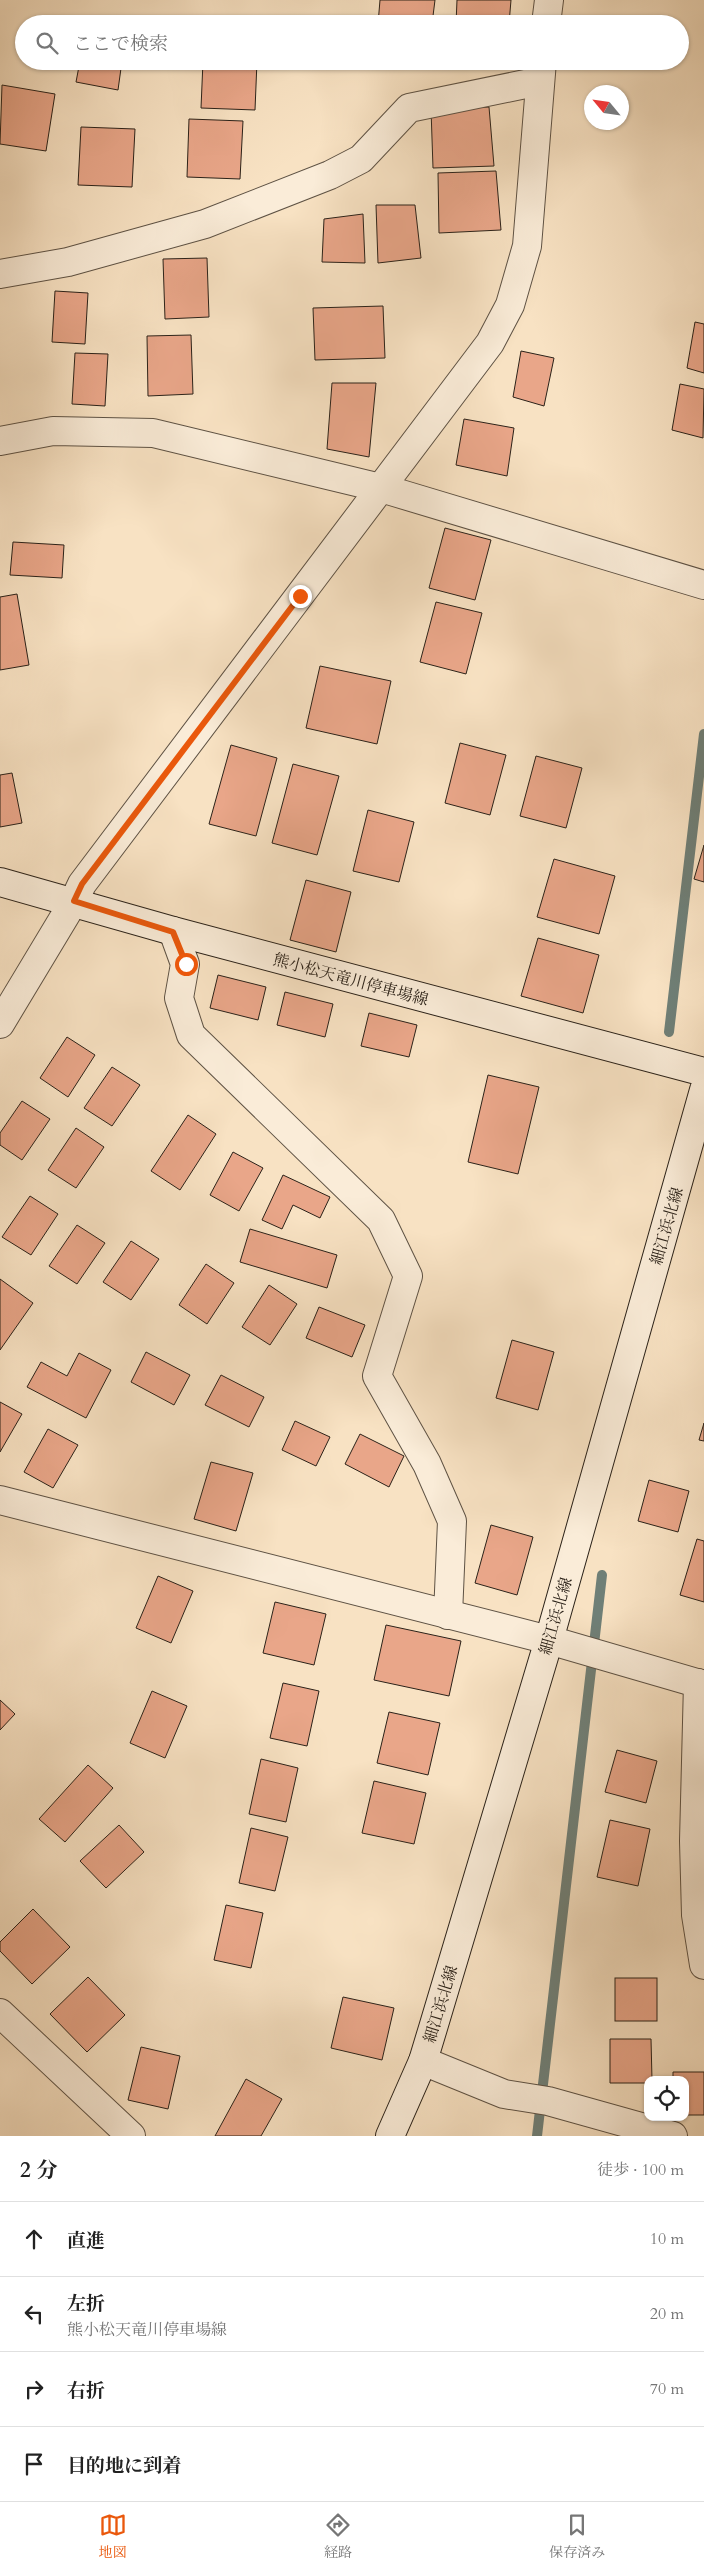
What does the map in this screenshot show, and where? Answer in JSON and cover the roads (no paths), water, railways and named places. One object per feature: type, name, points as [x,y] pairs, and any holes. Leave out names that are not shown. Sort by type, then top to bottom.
[{"type":"street","points":[[547,15],[549,0]]},
{"type":"street","points":[[0,274],[68,262],[205,224],[330,175],[361,159],[409,108],[541,71],[527,246],[510,305],[490,342],[82,884],[74,901],[0,1024]]},
{"type":"street","points":[[0,440],[53,431],[152,433],[381,488],[704,585]]},
{"type":"street","name":"熊小松天竜川停車場線","points":[[0,882],[74,901],[173,932],[704,1072]]},
{"type":"street","points":[[173,932],[186,964],[179,998],[191,1035],[381,1220],[408,1276],[377,1376],[427,1464],[452,1521],[448,1615]]},
{"type":"street","name":"細江浜北線","points":[[390,2136],[423,2061],[549,1640],[704,1090]]},
{"type":"street","points":[[0,1500],[549,1640],[701,1684],[694,1841],[696,1915],[704,1965]]},
{"type":"street","points":[[0,2013],[131,2136]]},
{"type":"street","points":[[423,2061],[504,2094],[548,2101],[627,2130],[673,2136]]},
{"type":"waterway","points":[[669,1032],[704,734]]},
{"type":"waterway","points":[[537,2136],[602,1575]]}]
